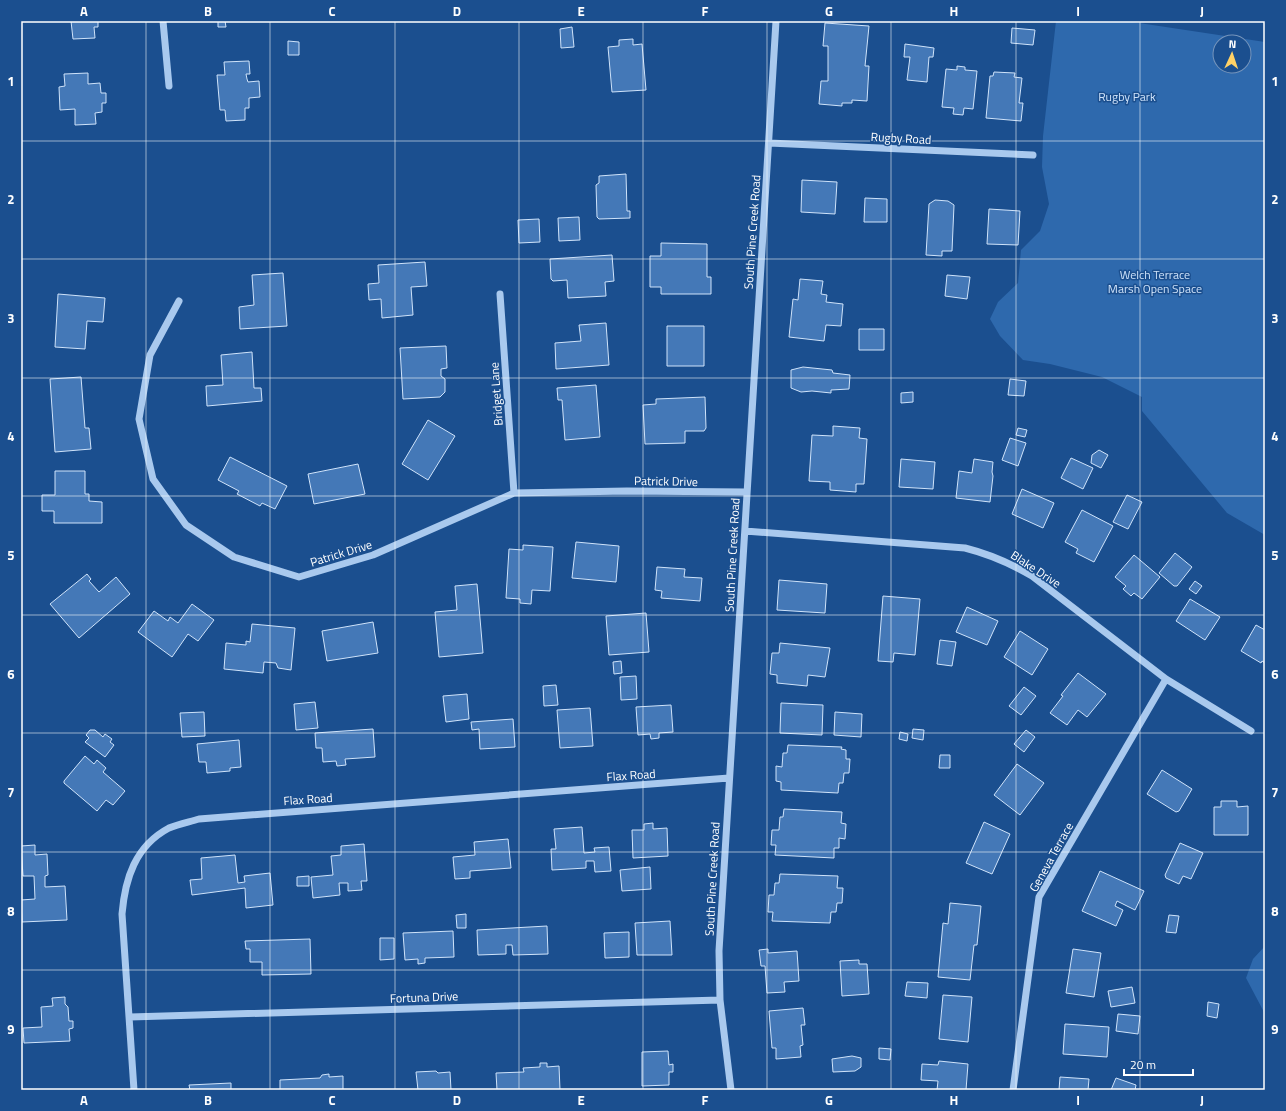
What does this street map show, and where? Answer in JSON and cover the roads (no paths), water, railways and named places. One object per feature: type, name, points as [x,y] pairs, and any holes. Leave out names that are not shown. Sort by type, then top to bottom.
[{"type":"street","points":[[163,21],[169,86]]},
{"type":"street","name":"South Pine Creek Road","points":[[731,1090],[720,1000],[720,951],[729,778],[745,531],[746,492],[776,21]]},
{"type":"street","name":"Rugby Road","points":[[768,143],[1033,155]]},
{"type":"street","name":"Bridget Lane","points":[[500,294],[514,493]]},
{"type":"street","name":"Patrick Drive","points":[[179,302],[150,356],[139,419],[153,479],[186,525],[234,557],[299,577],[373,555],[514,493],[627,491],[746,492]]},
{"type":"street","name":"Blake Drive","points":[[745,531],[964,548],[988,554],[1013,565],[1032,576],[1166,679],[1251,731]]},
{"type":"street","name":"Geneva Terrace","points":[[1013,1090],[1039,897],[1166,679]]},
{"type":"street","name":"Flax Road","points":[[134,1090],[122,914],[124,892],[131,867],[146,845],[169,828],[199,819],[729,778]]},
{"type":"street","name":"Fortuna Drive","points":[[130,1017],[720,1000]]},
{"type":"park label","name":"Rugby Park","points":[[1127,96]]},
{"type":"park label","name":"Welch Terrace Marsh Open Space","points":[[1155,281]]}]
